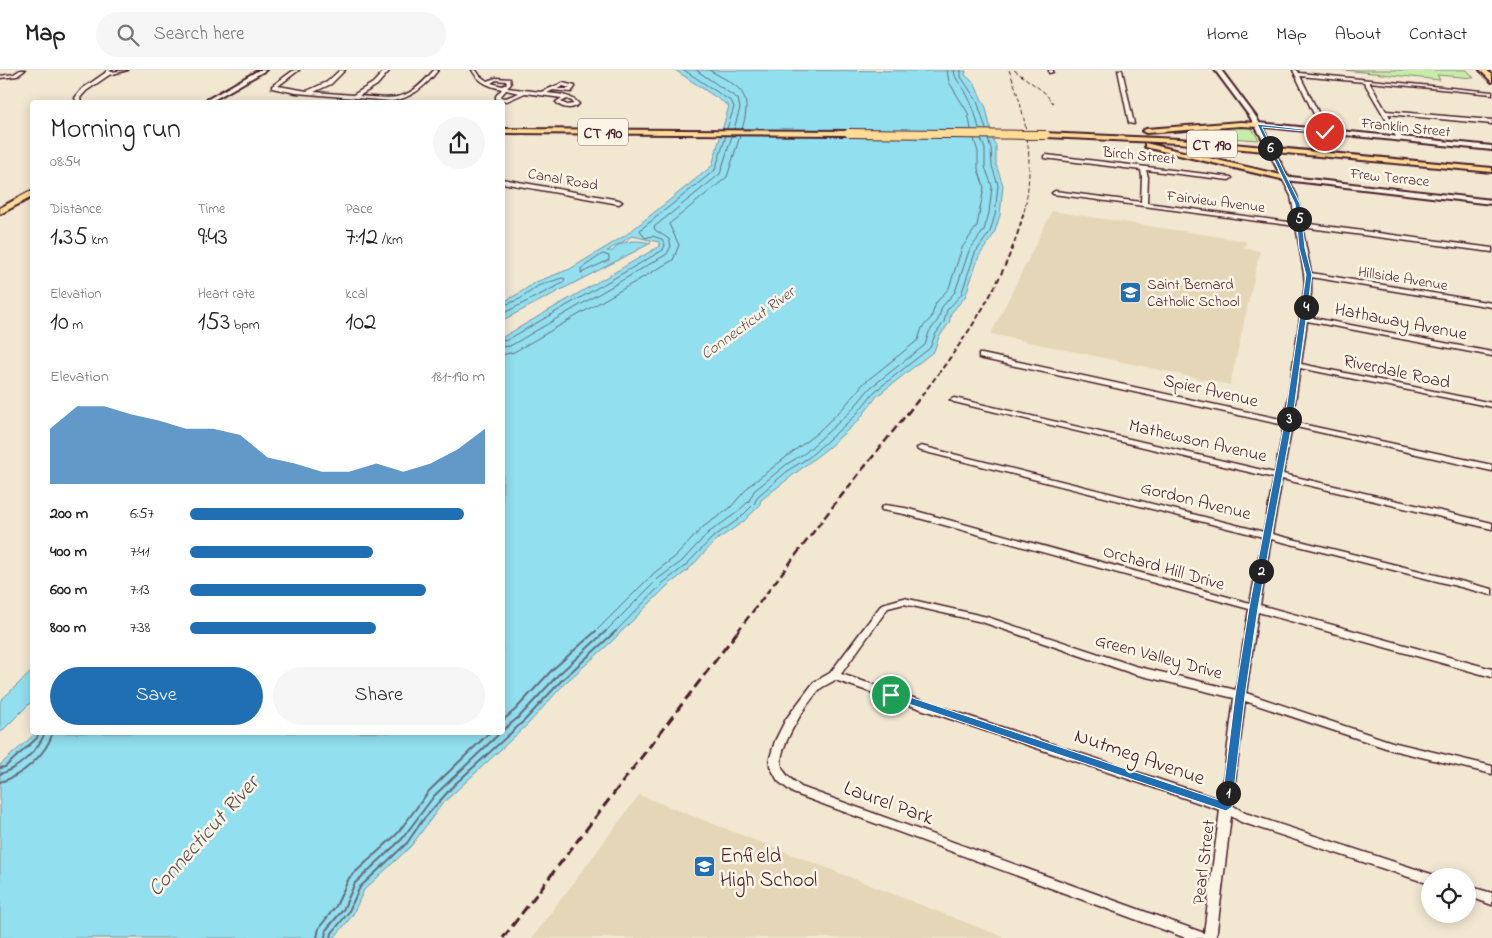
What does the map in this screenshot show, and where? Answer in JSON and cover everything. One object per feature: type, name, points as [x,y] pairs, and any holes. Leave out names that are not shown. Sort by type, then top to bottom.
[{"type":"main road","points":[[210,100],[263,70]]},
{"type":"main road","points":[[1483,70],[1491,79]]},
{"type":"main road","points":[[1049,135],[1168,130],[1241,124],[1258,125]]},
{"type":"main road","name":"Franklin Street","points":[[1258,125],[1492,148]]},
{"type":"main road","name":"CT 190","points":[[505,131],[1086,135],[1184,141],[1492,170]]},
{"type":"main road","points":[[1086,135],[1156,146],[1285,178]]},
{"type":"main road","name":"CT 190","points":[[1337,155],[1492,177]]},
{"type":"main road","name":"Frew Terrace","points":[[1285,178],[1492,202]]},
{"type":"main road","points":[[0,211],[30,196]]},
{"type":"street","points":[[0,77],[15,76],[23,70]]},
{"type":"street","points":[[77,100],[80,94],[108,72],[126,70]]},
{"type":"street","points":[[297,70],[274,87],[308,94],[399,99],[419,88],[436,70]]},
{"type":"street","points":[[308,94],[329,83],[343,70]]},
{"type":"street","points":[[353,97],[375,84],[388,70]]},
{"type":"street","points":[[474,70],[478,78],[485,83],[524,92],[543,93],[566,98]]},
{"type":"street","points":[[1120,70],[1132,123]]},
{"type":"street","name":"Pearl Street","points":[[1210,938],[1240,696],[1254,608],[1288,424],[1309,275],[1302,248],[1297,204],[1258,125],[1218,70]]},
{"type":"street","points":[[1289,70],[1492,93]]},
{"type":"street","points":[[1296,71],[1325,132]]},
{"type":"street","points":[[485,83],[496,79],[508,80],[509,84],[498,98],[507,100],[524,92]]},
{"type":"street","points":[[1364,80],[1400,139]]},
{"type":"street","points":[[543,93],[550,89]]},
{"type":"street","points":[[1384,112],[1492,122]]},
{"type":"street","name":"Birch Street","points":[[1046,158],[1229,178]]},
{"type":"street","points":[[1143,168],[1145,177],[1144,204]]},
{"type":"street","name":"Canal Road","points":[[505,182],[619,202]]},
{"type":"street","name":"Fairview Avenue","points":[[1055,193],[1492,250]]},
{"type":"street","name":"Hillside Avenue","points":[[1309,275],[1492,305]]},
{"type":"street","name":"Hathaway Avenue","points":[[1304,318],[1492,354]]},
{"type":"street","name":"Spier Avenue","points":[[982,356],[1492,468]]},
{"type":"street","name":"Riverdale Road","points":[[1296,365],[1492,406]]},
{"type":"street","name":"Mathewson Avenue","points":[[954,400],[1492,526]]},
{"type":"street","name":"Gordon Avenue","points":[[921,448],[1492,592]]},
{"type":"street","name":"Orchard Hill Drive","points":[[885,508],[905,511],[1492,673]]},
{"type":"street","name":"Laurel Park","points":[[904,601],[885,606],[834,676],[818,685],[790,722],[781,741],[776,758],[776,766],[782,778],[797,790],[1202,938]]},
{"type":"street","name":"Green Valley Drive","points":[[904,601],[984,619],[1134,670],[1240,696],[1392,746],[1492,770]]},
{"type":"street","name":"Nutmeg Avenue","points":[[834,676],[1226,807],[1241,817],[1421,876]]},
{"type":"street","points":[[1476,894],[1492,899]]},
{"type":"shaded area","name":"Saint Bernard Catholic School","points":[[1052,211],[1246,241],[1245,248],[1260,251],[1230,385],[991,334]]},
{"type":"shaded area","name":"Enfield High School","points":[[639,795],[1006,938],[532,938]]},
{"type":"green space","points":[[1344,70],[1467,70],[1474,78],[1437,75],[1440,80]]},
{"type":"green space","points":[[1251,127],[1259,140],[1231,138],[1222,128]]},
{"type":"water","name":"Connecticut River","points":[[675,70],[966,71],[965,75],[974,83],[986,108],[996,146],[996,165],[1003,185],[1000,215],[994,234],[979,256],[965,297],[951,313],[949,323],[939,337],[934,351],[877,396],[859,420],[829,447],[761,500],[759,506],[743,522],[715,541],[688,570],[667,586],[609,644],[565,683],[528,724],[442,804],[411,846],[364,890],[352,916],[334,938],[0,938],[0,765],[34,735],[505,735],[505,336],[660,246],[659,242],[632,236],[607,251],[613,251],[620,244],[629,241],[651,243],[505,319],[505,301],[536,282],[570,269],[626,235],[712,166],[729,106]]},
{"type":"water","points":[[30,673],[30,703],[0,733],[0,701]]},
{"type":"railway","points":[[1009,70],[1025,122],[1029,158],[1029,176],[1024,212]]},
{"type":"railway","points":[[1014,70],[1044,92],[1053,103]]},
{"type":"railway","points":[[922,395],[969,331],[996,285],[1007,261],[1024,211]]},
{"type":"railway","points":[[737,632],[834,505],[923,394]]},
{"type":"railway","points":[[503,938],[738,631]]},
{"type":"place","name":"Saint Bernard Catholic School","points":[[1131,293]]},
{"type":"place","name":"Enfield High School","points":[[704,867]]},
{"type":"route","points":[[891,695],[1226,807],[1240,696],[1254,608],[1288,424],[1308,293],[1309,275],[1302,248],[1297,204],[1258,125],[1325,132]]}]
